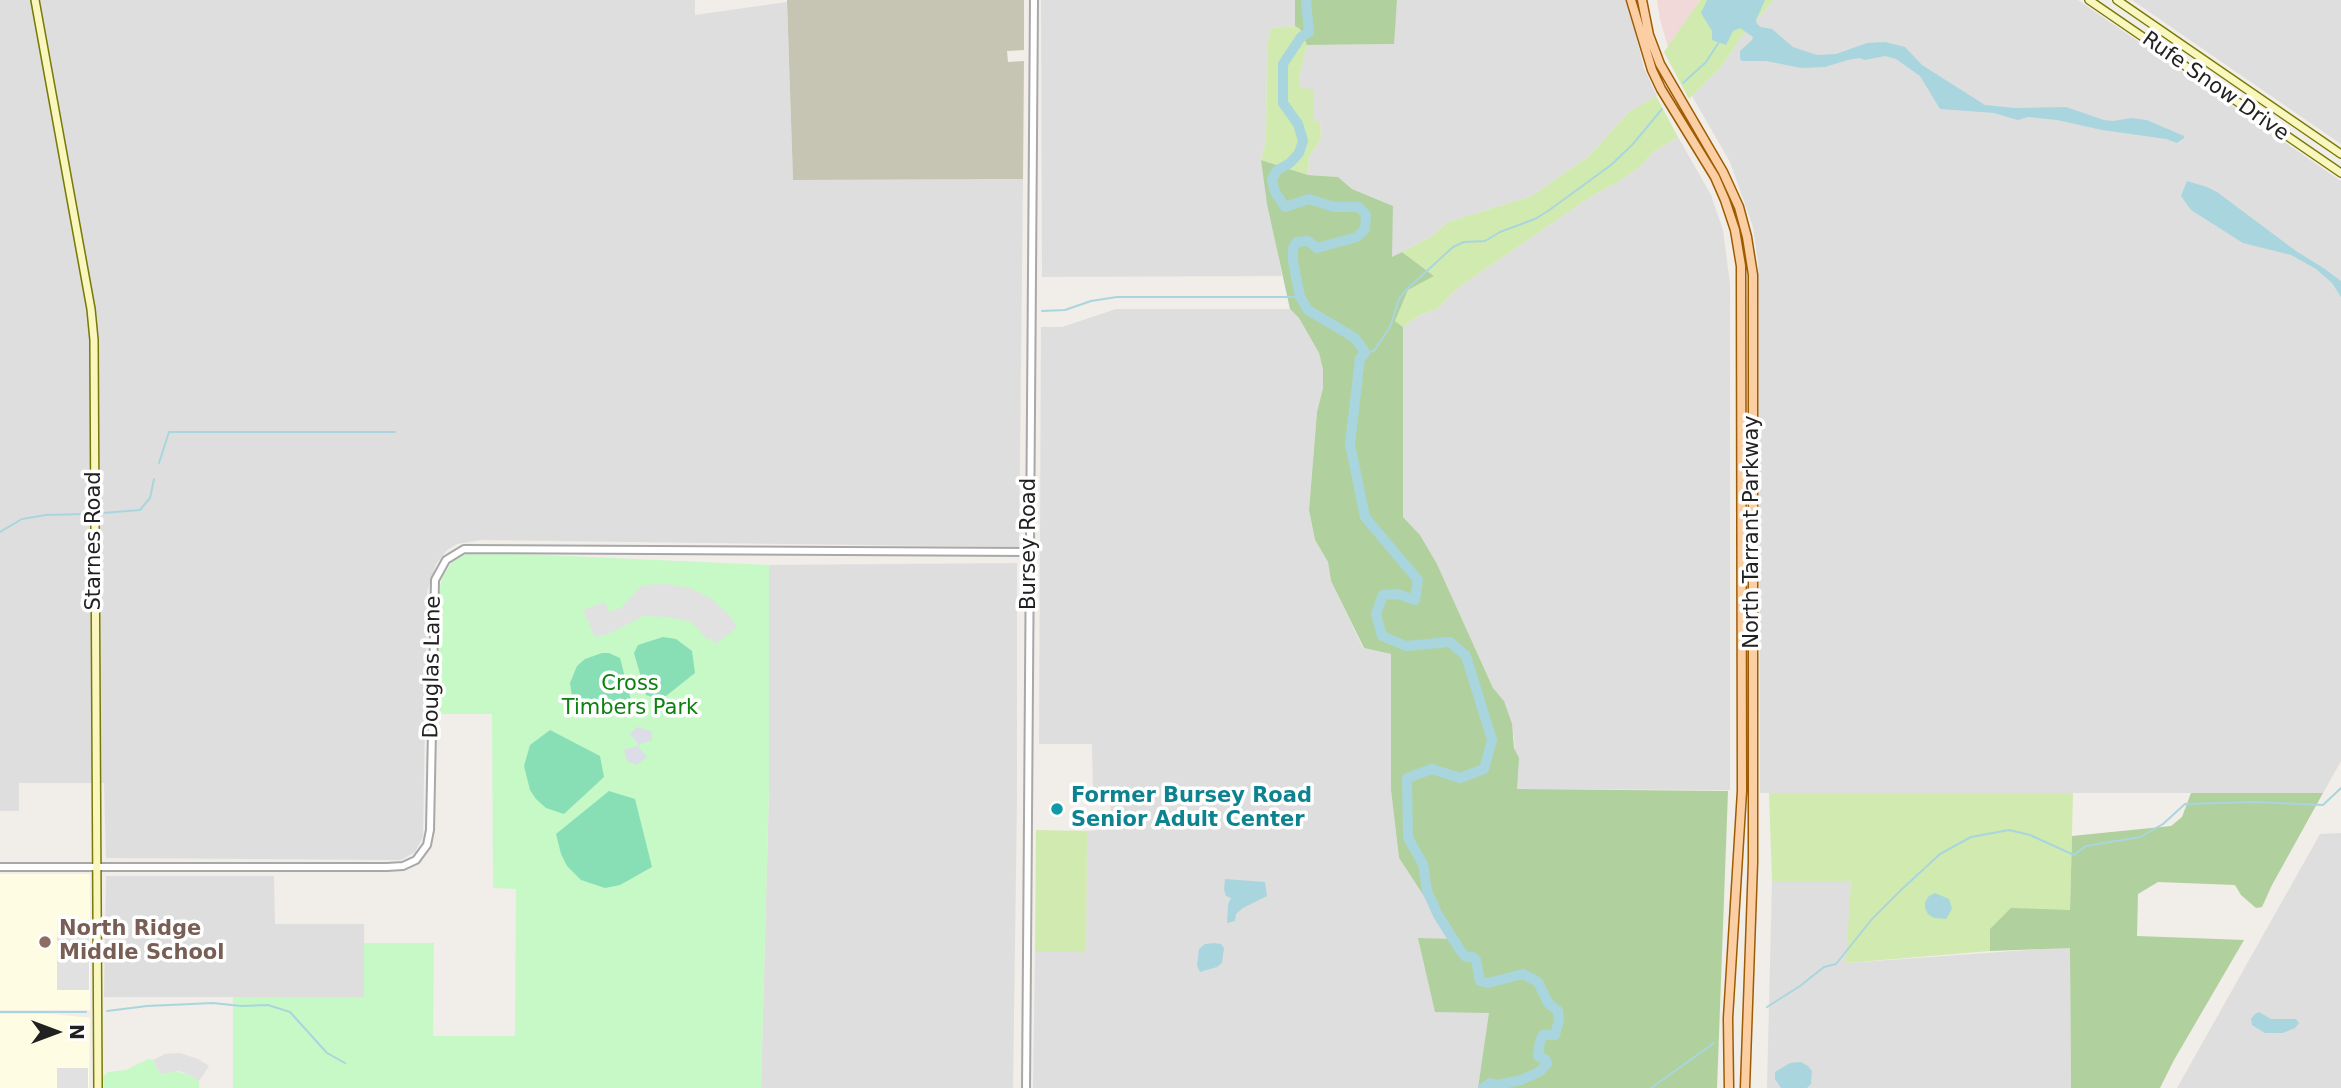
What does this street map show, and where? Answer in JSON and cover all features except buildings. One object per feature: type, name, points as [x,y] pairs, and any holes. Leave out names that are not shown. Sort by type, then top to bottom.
[{"type":"main road","name":"Starnes Road","points":[[35,0],[91,309],[94,340],[98,1088]]},
{"type":"main road","name":"North Tarrant Parkway","points":[[1631,0],[1651,69],[1715,177],[1725,200],[1735,230],[1741,266],[1742,791],[1728,1018],[1728,1088]]},
{"type":"main road","name":"North Tarrant Parkway","points":[[1642,0],[1649,36],[1660,64],[1734,196],[1748,237],[1753,275],[1753,850],[1745,1088]]},
{"type":"main road","name":"Rufe Snow Drive","points":[[2089,0],[2341,173]]},
{"type":"main road","name":"Rufe Snow Drive","points":[[2117,0],[2341,154]]},
{"type":"street","name":"Bursey Road","points":[[1026,1088],[1034,0]]},
{"type":"street","name":"Douglas Lane","points":[[0,867],[387,867],[403,866],[416,860],[426,845],[430,830],[435,580],[446,560],[464,549],[1030,552]]},
{"type":"shaded area","points":[[0,0],[695,0],[695,15],[787,2],[793,180],[1023,179],[1019,547],[481,540],[457,544],[447,550],[436,564],[427,592],[423,837],[415,852],[401,860],[106,858],[104,783],[19,783],[19,811],[0,811]]},
{"type":"shaded area","points":[[787,0],[1024,0],[1024,50],[1007,51],[1008,62],[1024,61],[1023,179],[793,180]]},
{"type":"shaded area","points":[[1041,0],[1295,0],[1295,26],[1271,28],[1267,45],[1266,142],[1261,160],[1282,276],[1042,277]]},
{"type":"shaded area","points":[[1397,0],[1627,0],[1644,68],[1657,96],[1629,112],[1589,156],[1532,196],[1448,222],[1432,236],[1391,258],[1393,206],[1352,189],[1338,177],[1308,175],[1309,157],[1321,139],[1320,122],[1313,122],[1299,89],[1299,78],[1307,45],[1393,44]]},
{"type":"shaded area","points":[[1657,0],[1700,0],[1668,47],[1660,19]]},
{"type":"shaded area","points":[[1774,0],[2078,0],[2341,181],[2341,761],[2323,793],[1760,793],[1758,262],[1753,227],[1730,162],[1692,96],[1722,66],[1742,36]]},
{"type":"shaded area","points":[[2132,0],[2341,0],[2341,144],[2197,45]]},
{"type":"shaded area","points":[[1678,137],[1711,195],[1723,230],[1730,284],[1730,790],[1517,789],[1514,737],[1504,702],[1493,688],[1437,564],[1420,535],[1403,517],[1403,327],[1420,315],[1438,308],[1455,290],[1590,197],[1618,182],[1642,165],[1653,152]]},
{"type":"shaded area","points":[[1116,309],[1290,309],[1299,318],[1319,353],[1323,369],[1323,388],[1317,412],[1309,510],[1315,540],[1328,562],[1331,581],[1363,648],[1391,654],[1391,790],[1399,858],[1452,940],[1419,938],[1490,1013],[1478,1088],[1033,1088],[1035,952],[1086,952],[1087,831],[1110,829],[1111,789],[1093,788],[1092,744],[1039,744],[1041,327],[1062,327]]},
{"type":"shaded area","points":[[1017,563],[1013,1088],[761,1088],[769,789],[769,565]]},
{"type":"shaded area","points":[[666,584],[690,588],[712,599],[731,617],[737,628],[715,644],[691,622],[670,617],[644,616],[608,634],[595,637],[583,610],[605,602],[609,612],[621,608],[642,585]]},
{"type":"shaded area","points":[[637,727],[651,731],[652,740],[640,744],[639,748],[647,757],[636,765],[627,761],[624,750],[637,746],[638,743],[630,734]]},
{"type":"shaded area","points":[[2341,833],[2341,1088],[2177,1088],[2320,834]]},
{"type":"shaded area","name":"North Ridge Middle School","points":[[0,874],[90,874],[90,1010],[0,1010]]},
{"type":"shaded area","points":[[106,876],[274,876],[275,924],[364,924],[365,997],[104,997]]},
{"type":"shaded area","points":[[1772,881],[1851,881],[1847,963],[2070,947],[2071,1088],[1767,1088]]},
{"type":"shaded area","points":[[57,920],[89,920],[89,990],[57,990]]},
{"type":"shaded area","points":[[0,1014],[53,1014],[90,1018],[89,1088],[0,1088]]},
{"type":"shaded area","points":[[180,1053],[209,1066],[199,1081],[179,1071],[160,1074],[153,1060],[165,1054]]},
{"type":"shaded area","points":[[57,1068],[88,1068],[88,1088],[57,1088]]},
{"type":"green space","points":[[1295,0],[1397,0],[1394,44],[1307,45],[1300,29],[1295,26]]},
{"type":"green space","points":[[1700,0],[1774,0],[1742,36],[1722,66],[1689,99],[1664,52]]},
{"type":"green space","points":[[1295,26],[1300,29],[1307,45],[1299,88],[1313,89],[1313,121],[1320,122],[1321,139],[1309,157],[1308,175],[1261,160],[1266,142],[1267,45],[1271,28]]},
{"type":"green space","points":[[1656,96],[1678,137],[1653,152],[1642,165],[1618,182],[1590,197],[1455,290],[1438,308],[1420,315],[1403,327],[1395,321],[1408,290],[1434,276],[1402,252],[1432,236],[1448,222],[1532,196],[1589,156],[1629,112]]},
{"type":"green space","points":[[1261,160],[1308,175],[1338,177],[1352,189],[1393,206],[1392,257],[1402,252],[1434,276],[1408,290],[1395,321],[1403,327],[1403,517],[1420,535],[1437,564],[1493,688],[1504,701],[1512,724],[1514,748],[1519,758],[1517,789],[1728,791],[1717,1088],[1478,1088],[1489,1013],[1435,1012],[1418,938],[1452,939],[1399,858],[1391,790],[1391,654],[1364,648],[1331,581],[1328,562],[1315,540],[1309,510],[1323,369],[1319,353],[1299,318],[1290,309],[1267,204]]},
{"type":"green space","name":"Cross Timbers Park","points":[[478,552],[769,565],[769,789],[761,1088],[233,1088],[233,997],[364,997],[364,943],[434,943],[433,1036],[515,1036],[516,889],[493,888],[492,714],[436,714],[440,587],[452,562],[466,554]]},
{"type":"green space","points":[[663,637],[676,639],[692,651],[695,673],[661,700],[646,695],[634,653],[638,645]]},
{"type":"green space","points":[[602,653],[620,658],[631,700],[622,711],[577,704],[572,697],[570,683],[577,666],[585,659]]},
{"type":"green space","points":[[550,730],[600,756],[604,777],[564,814],[546,808],[536,799],[530,790],[524,766],[530,745]]},
{"type":"green space","points":[[609,791],[635,799],[652,867],[620,885],[605,888],[581,880],[567,866],[556,834]]},
{"type":"green space","points":[[1769,793],[2073,793],[2070,910],[1990,929],[1990,951],[1846,963],[1851,881],[1772,881]]},
{"type":"green space","points":[[2191,793],[2323,793],[2262,907],[2256,908],[2241,895],[2235,885],[2158,882],[2138,894],[2137,936],[2244,940],[2160,1088],[2071,1088],[2070,948],[1990,951],[1990,929],[2011,908],[2070,910],[2072,836],[2171,826],[2182,817]]},
{"type":"green space","points":[[1036,830],[1087,831],[1086,952],[1035,952]]},
{"type":"green space","points":[[148,1059],[153,1060],[160,1074],[174,1071],[190,1075],[199,1081],[199,1088],[104,1088],[103,1077],[108,1072],[126,1070]]},
{"type":"water","points":[[1707,0],[1765,0],[1756,20],[1757,24],[1772,29],[1793,47],[1817,55],[1836,54],[1867,43],[1885,42],[1905,47],[1922,65],[1985,105],[2015,108],[2066,107],[2104,120],[2147,120],[2184,138],[2177,143],[2057,120],[2028,117],[2018,120],[1994,113],[1940,109],[1920,76],[1896,59],[1885,56],[1848,60],[1825,67],[1801,68],[1766,61],[1742,61],[1740,51],[1753,37],[1740,28],[1733,31],[1726,45],[1712,40],[1712,31],[1701,13]]},
{"type":"water","points":[[2187,181],[2217,192],[2341,281],[2341,297],[2332,283],[2316,269],[2291,255],[2243,243],[2191,210],[2181,196]]},
{"type":"water","points":[[1225,879],[1265,882],[1267,896],[1243,908],[1236,914],[1235,921],[1227,923],[1231,898],[1226,896]]},
{"type":"water","points":[[1935,893],[1949,899],[1952,909],[1946,919],[1934,918],[1925,908],[1929,896]]},
{"type":"water","points":[[1205,944],[1221,944],[1224,948],[1222,963],[1200,972],[1197,966],[1199,949]]},
{"type":"water","points":[[2259,1012],[2271,1019],[2296,1019],[2299,1023],[2295,1028],[2283,1033],[2265,1033],[2252,1025],[2251,1019]]},
{"type":"water","points":[[1801,1062],[1812,1071],[1811,1084],[1807,1088],[1781,1088],[1775,1079],[1775,1072],[1790,1063]]},
{"type":"waterway","points":[[1306,0],[1309,32],[1301,37],[1283,64],[1283,103],[1298,124],[1303,141],[1299,153],[1290,163],[1276,171],[1272,180],[1275,192],[1285,207],[1309,199],[1334,207],[1359,207],[1366,215],[1365,229],[1357,237],[1317,248],[1308,241],[1297,242],[1293,248],[1293,261],[1300,297],[1308,310],[1355,338],[1365,353],[1360,358],[1350,444],[1365,517],[1418,580],[1415,600],[1398,594],[1383,595],[1376,614],[1382,636],[1406,646],[1450,642],[1466,656],[1492,740],[1484,769],[1460,778],[1432,769],[1407,778],[1408,838],[1423,864],[1427,891],[1438,915],[1460,950],[1466,957],[1476,960],[1480,981],[1488,983],[1523,974],[1538,982],[1548,1003],[1558,1011],[1559,1020],[1555,1035],[1543,1035],[1540,1041],[1538,1056],[1546,1060],[1547,1064],[1539,1072],[1521,1080],[1498,1085],[1490,1083],[1483,1088]]},
{"type":"waterway","points":[[1683,83],[1706,62],[1719,42]]},
{"type":"waterway","points":[[1365,353],[1374,351],[1390,327],[1399,299],[1406,290],[1453,247],[1464,242],[1485,241],[1548,211],[1611,165],[1633,144],[1662,109]]},
{"type":"waterway","points":[[1042,311],[1065,310],[1091,301],[1117,297],[1300,297]]},
{"type":"waterway","points":[[159,463],[169,432],[395,432]]},
{"type":"waterway","points":[[103,513],[140,510],[150,498],[154,479]]},
{"type":"waterway","points":[[0,532],[22,519],[85,514]]},
{"type":"waterway","points":[[1767,1007],[1824,967],[1836,964],[1872,919],[1901,890],[1940,854],[1971,837],[2009,830],[2030,835],[2074,855],[2086,846],[2140,837],[2163,824],[2185,804],[2256,802],[2323,805],[2341,788]]},
{"type":"waterway","points":[[107,1011],[213,1003],[268,1005],[290,1012],[327,1053],[345,1063]]},
{"type":"waterway","points":[[0,1012],[86,1012]]},
{"type":"waterway","points":[[1651,1088],[1714,1043]]},
{"type":"place","name":"Former Bursey Road Senior Adult Center","points":[[1057,809]]},
{"type":"place","name":"North Ridge Middle School","points":[[45,942]]}]
